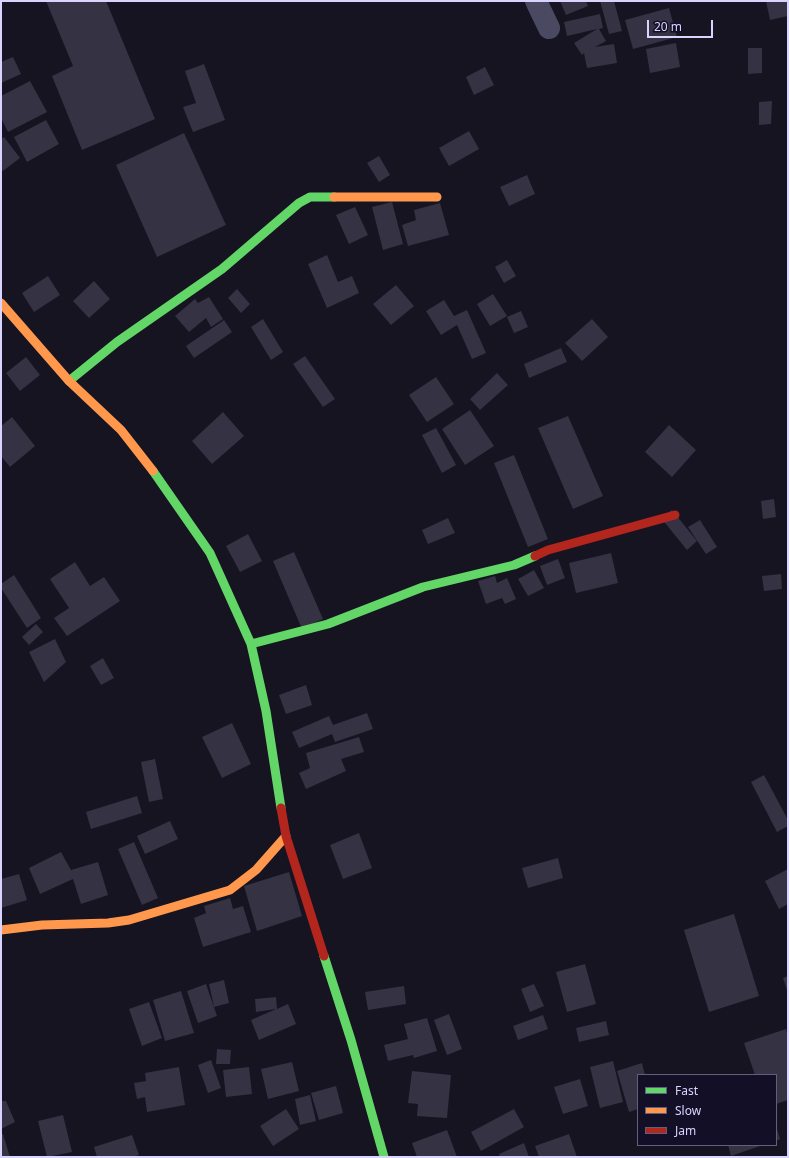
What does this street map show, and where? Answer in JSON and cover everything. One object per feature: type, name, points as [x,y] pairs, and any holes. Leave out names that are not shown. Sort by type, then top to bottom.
[{"type":"street","points":[[536,1],[549,28]]},
{"type":"street","points":[[69,381],[117,342],[222,269],[299,203],[310,197],[437,197]]},
{"type":"street","points":[[1,303],[69,381],[121,430],[143,457],[210,553],[251,644],[266,712],[286,836],[351,1040],[384,1157]]},
{"type":"street","points":[[251,644],[328,624],[422,587],[514,565],[548,550],[675,515]]},
{"type":"street","points":[[1,930],[42,925],[108,923],[129,920],[230,890],[256,870],[286,836]]},
{"type":"building","points":[[46,1],[106,1],[155,119],[82,150],[52,76],[73,66]]},
{"type":"building","points":[[560,1],[586,1],[588,6],[566,15]]},
{"type":"building","points":[[600,1],[614,1],[622,31],[609,34]]},
{"type":"building","points":[[766,1],[788,1],[788,16],[770,20]]},
{"type":"building","points":[[669,8],[677,37],[633,49],[625,20]]},
{"type":"building","points":[[600,14],[603,28],[599,29],[606,41],[595,47],[614,44],[617,63],[587,68],[584,53],[582,55],[574,43],[597,29],[567,36],[564,22]]},
{"type":"building","points":[[676,43],[680,67],[650,73],[646,49]]},
{"type":"building","points":[[748,48],[762,48],[762,73],[748,74]]},
{"type":"building","points":[[13,57],[21,74],[1,83],[1,62]]},
{"type":"building","points":[[204,64],[225,120],[193,132],[183,107],[196,103],[185,71]]},
{"type":"building","points":[[485,67],[494,85],[474,95],[466,77]]},
{"type":"building","points":[[30,81],[47,112],[8,132],[1,118],[1,96]]},
{"type":"building","points":[[772,101],[771,124],[759,125],[759,102]]},
{"type":"building","points":[[46,120],[59,144],[27,162],[14,137]]},
{"type":"building","points":[[469,131],[479,149],[449,166],[439,148]]},
{"type":"building","points":[[184,133],[226,225],[157,257],[116,165]]},
{"type":"building","points":[[4,137],[20,158],[3,171],[1,168],[1,139]]},
{"type":"building","points":[[379,156],[390,175],[379,182],[367,163]]},
{"type":"building","points":[[527,175],[535,194],[509,206],[500,187]]},
{"type":"building","points":[[392,202],[403,244],[383,250],[372,207]]},
{"type":"building","points":[[440,203],[449,235],[408,246],[402,225],[416,220],[414,210]]},
{"type":"building","points":[[355,207],[368,235],[349,244],[336,215]]},
{"type":"building","points":[[327,255],[338,282],[352,276],[359,293],[327,308],[308,264]]},
{"type":"building","points":[[507,260],[516,276],[504,283],[495,267]]},
{"type":"building","points":[[48,276],[60,295],[34,312],[22,293]]},
{"type":"building","points":[[94,281],[110,299],[89,318],[73,301]]},
{"type":"building","points":[[396,285],[414,306],[391,325],[373,304]]},
{"type":"building","points":[[237,289],[250,304],[241,313],[228,298]]},
{"type":"building","points":[[493,294],[507,316],[490,326],[477,304]]},
{"type":"building","points":[[209,297],[223,319],[211,327],[206,318],[189,332],[175,316],[195,299],[198,303]]},
{"type":"building","points":[[444,300],[454,316],[467,310],[486,353],[472,359],[457,325],[441,335],[426,311]]},
{"type":"building","points":[[521,311],[528,327],[514,333],[507,317]]},
{"type":"building","points":[[263,319],[283,352],[271,360],[251,327]]},
{"type":"building","points":[[592,319],[608,337],[582,361],[565,343]]},
{"type":"building","points":[[224,320],[232,332],[194,358],[186,346]]},
{"type":"building","points":[[561,348],[567,362],[529,378],[524,364]]},
{"type":"building","points":[[305,356],[335,399],[323,407],[293,364]]},
{"type":"building","points":[[26,357],[40,375],[20,391],[6,373]]},
{"type":"building","points":[[497,373],[508,385],[480,410],[470,399]]},
{"type":"building","points":[[436,377],[454,404],[427,422],[409,395]]},
{"type":"building","points":[[470,410],[494,446],[465,465],[442,429]]},
{"type":"building","points":[[223,412],[244,436],[212,464],[192,441]]},
{"type":"building","points":[[568,416],[603,496],[573,509],[538,428]]},
{"type":"building","points":[[12,417],[35,446],[10,467],[1,456],[1,426]]},
{"type":"building","points":[[669,425],[696,450],[672,477],[645,452]]},
{"type":"building","points":[[436,428],[456,465],[442,473],[422,435]]},
{"type":"building","points":[[514,455],[548,539],[528,547],[494,463]]},
{"type":"building","points":[[774,499],[776,517],[763,519],[761,501]]},
{"type":"building","points":[[672,510],[697,541],[687,550],[661,518]]},
{"type":"building","points":[[448,518],[455,533],[428,544],[422,530]]},
{"type":"building","points":[[700,520],[717,547],[706,554],[688,527]]},
{"type":"building","points":[[248,534],[262,561],[240,572],[226,546]]},
{"type":"building","points":[[294,552],[323,619],[302,629],[273,561]]},
{"type":"building","points":[[611,553],[618,583],[576,593],[569,563]]},
{"type":"building","points":[[558,559],[565,578],[547,585],[540,566]]},
{"type":"building","points":[[75,562],[90,586],[104,577],[120,601],[67,636],[54,618],[69,608],[50,579]]},
{"type":"building","points":[[534,570],[544,588],[528,596],[518,579]]},
{"type":"building","points":[[781,574],[782,589],[764,591],[762,576]]},
{"type":"building","points":[[14,575],[41,618],[27,628],[1,588],[1,584]]},
{"type":"building","points":[[495,576],[497,583],[507,578],[516,599],[505,604],[502,598],[486,604],[478,581]]},
{"type":"building","points":[[36,624],[43,632],[29,645],[22,637]]},
{"type":"building","points":[[55,639],[66,662],[44,682],[29,652]]},
{"type":"building","points":[[103,658],[114,678],[101,685],[90,666]]},
{"type":"building","points":[[306,685],[312,705],[286,714],[279,695]]},
{"type":"building","points":[[367,713],[373,729],[335,742],[332,734],[299,748],[292,732],[329,716],[333,725]]},
{"type":"building","points":[[232,723],[251,764],[222,778],[202,737]]},
{"type":"building","points":[[359,737],[364,752],[341,759],[346,771],[306,789],[299,773],[310,768],[306,753]]},
{"type":"building","points":[[155,759],[163,799],[149,802],[141,762]]},
{"type":"building","points":[[764,775],[788,820],[788,826],[777,832],[751,782]]},
{"type":"building","points":[[137,796],[142,813],[91,829],[86,812]]},
{"type":"building","points":[[170,821],[178,839],[145,854],[137,836]]},
{"type":"building","points":[[359,833],[372,868],[343,879],[330,845]]},
{"type":"building","points":[[134,842],[158,898],[142,905],[118,849]]},
{"type":"building","points":[[61,852],[71,870],[98,862],[108,895],[81,904],[73,879],[40,894],[29,868]]},
{"type":"building","points":[[558,858],[563,878],[528,888],[522,868]]},
{"type":"building","points":[[788,869],[788,904],[779,909],[765,881]]},
{"type":"building","points":[[289,872],[302,916],[257,931],[244,886]]},
{"type":"building","points":[[19,874],[27,900],[1,908],[1,879]]},
{"type":"building","points":[[230,898],[233,909],[243,906],[251,932],[203,947],[194,918],[206,913],[204,906]]},
{"type":"building","points":[[734,914],[759,996],[709,1012],[684,930]]},
{"type":"building","points":[[585,964],[596,1004],[567,1012],[556,972]]},
{"type":"building","points":[[788,976],[788,993],[783,978]]},
{"type":"building","points":[[224,980],[229,1003],[214,1007],[209,984]]},
{"type":"building","points":[[206,984],[217,1016],[198,1023],[187,991]]},
{"type":"building","points":[[534,984],[544,1006],[530,1012],[521,989]]},
{"type":"building","points":[[404,986],[406,1004],[368,1010],[365,992]]},
{"type":"building","points":[[181,991],[194,1033],[165,1041],[153,1000]]},
{"type":"building","points":[[276,997],[277,1009],[288,1004],[296,1024],[259,1040],[251,1020],[276,1009],[256,1012],[255,999]]},
{"type":"building","points":[[149,1002],[162,1038],[142,1046],[129,1009]]},
{"type":"building","points":[[449,1014],[462,1049],[447,1055],[434,1020]]},
{"type":"building","points":[[543,1015],[548,1029],[518,1040],[513,1026]]},
{"type":"building","points":[[427,1018],[437,1051],[414,1058],[413,1055],[388,1061],[384,1045],[408,1039],[404,1024]]},
{"type":"building","points":[[606,1021],[609,1035],[579,1042],[576,1028]]},
{"type":"building","points":[[786,1029],[788,1036],[788,1100],[777,1104],[777,1074],[755,1074],[744,1043]]},
{"type":"building","points":[[217,1049],[231,1050],[230,1064],[216,1064]]},
{"type":"building","points":[[211,1060],[221,1088],[208,1093],[198,1065]]},
{"type":"building","points":[[613,1061],[623,1102],[600,1108],[590,1067]]},
{"type":"building","points":[[292,1062],[299,1091],[268,1099],[261,1069]]},
{"type":"building","points":[[642,1063],[645,1074],[637,1074],[637,1109],[629,1112],[617,1071]]},
{"type":"building","points":[[179,1067],[185,1105],[147,1112],[145,1097],[137,1099],[134,1083],[146,1081],[145,1073]]},
{"type":"building","points":[[249,1067],[252,1094],[226,1097],[223,1070]]},
{"type":"building","points":[[412,1071],[451,1075],[447,1118],[417,1116],[418,1104],[408,1103]]},
{"type":"building","points":[[580,1079],[588,1106],[563,1114],[554,1087]]},
{"type":"building","points":[[336,1086],[343,1113],[319,1120],[311,1093]]},
{"type":"building","points":[[310,1095],[316,1121],[300,1125],[295,1099]]},
{"type":"building","points":[[1,1101],[6,1101],[15,1122],[1,1129]]},
{"type":"building","points":[[286,1109],[299,1129],[273,1146],[260,1126]]},
{"type":"building","points":[[514,1109],[524,1127],[481,1151],[471,1132]]},
{"type":"building","points":[[63,1115],[72,1152],[47,1157],[38,1121]]},
{"type":"building","points":[[777,1129],[780,1139],[777,1140]]},
{"type":"building","points":[[447,1130],[457,1157],[417,1157],[412,1143]]},
{"type":"building","points":[[3,1134],[10,1157],[1,1157],[1,1135]]},
{"type":"building","points":[[569,1134],[577,1157],[539,1157],[535,1146]]},
{"type":"building","points":[[132,1135],[139,1155],[132,1157],[97,1157],[94,1147]]},
{"type":"building","points":[[524,1143],[529,1157],[500,1157],[499,1154]]},
{"type":"building","points":[[728,1146],[760,1146],[731,1156]]},
{"type":"traffic: fast","points":[[69,381],[117,342],[222,269],[299,203],[310,197],[334,197]]},
{"type":"traffic: fast","points":[[153,471],[210,553],[251,644],[266,711],[281,808]]},
{"type":"traffic: fast","points":[[251,644],[328,624],[423,587],[514,565],[535,556]]},
{"type":"traffic: fast","points":[[324,956],[351,1040],[384,1157]]},
{"type":"traffic: slow","points":[[334,197],[437,197]]},
{"type":"traffic: slow","points":[[1,303],[69,381],[121,430],[153,471]]},
{"type":"traffic: slow","points":[[1,930],[42,925],[108,923],[129,920],[230,890],[256,870],[286,836]]},
{"type":"traffic: jam","points":[[535,556],[548,550],[675,515]]},
{"type":"traffic: jam","points":[[281,808],[286,836],[324,956]]}]
